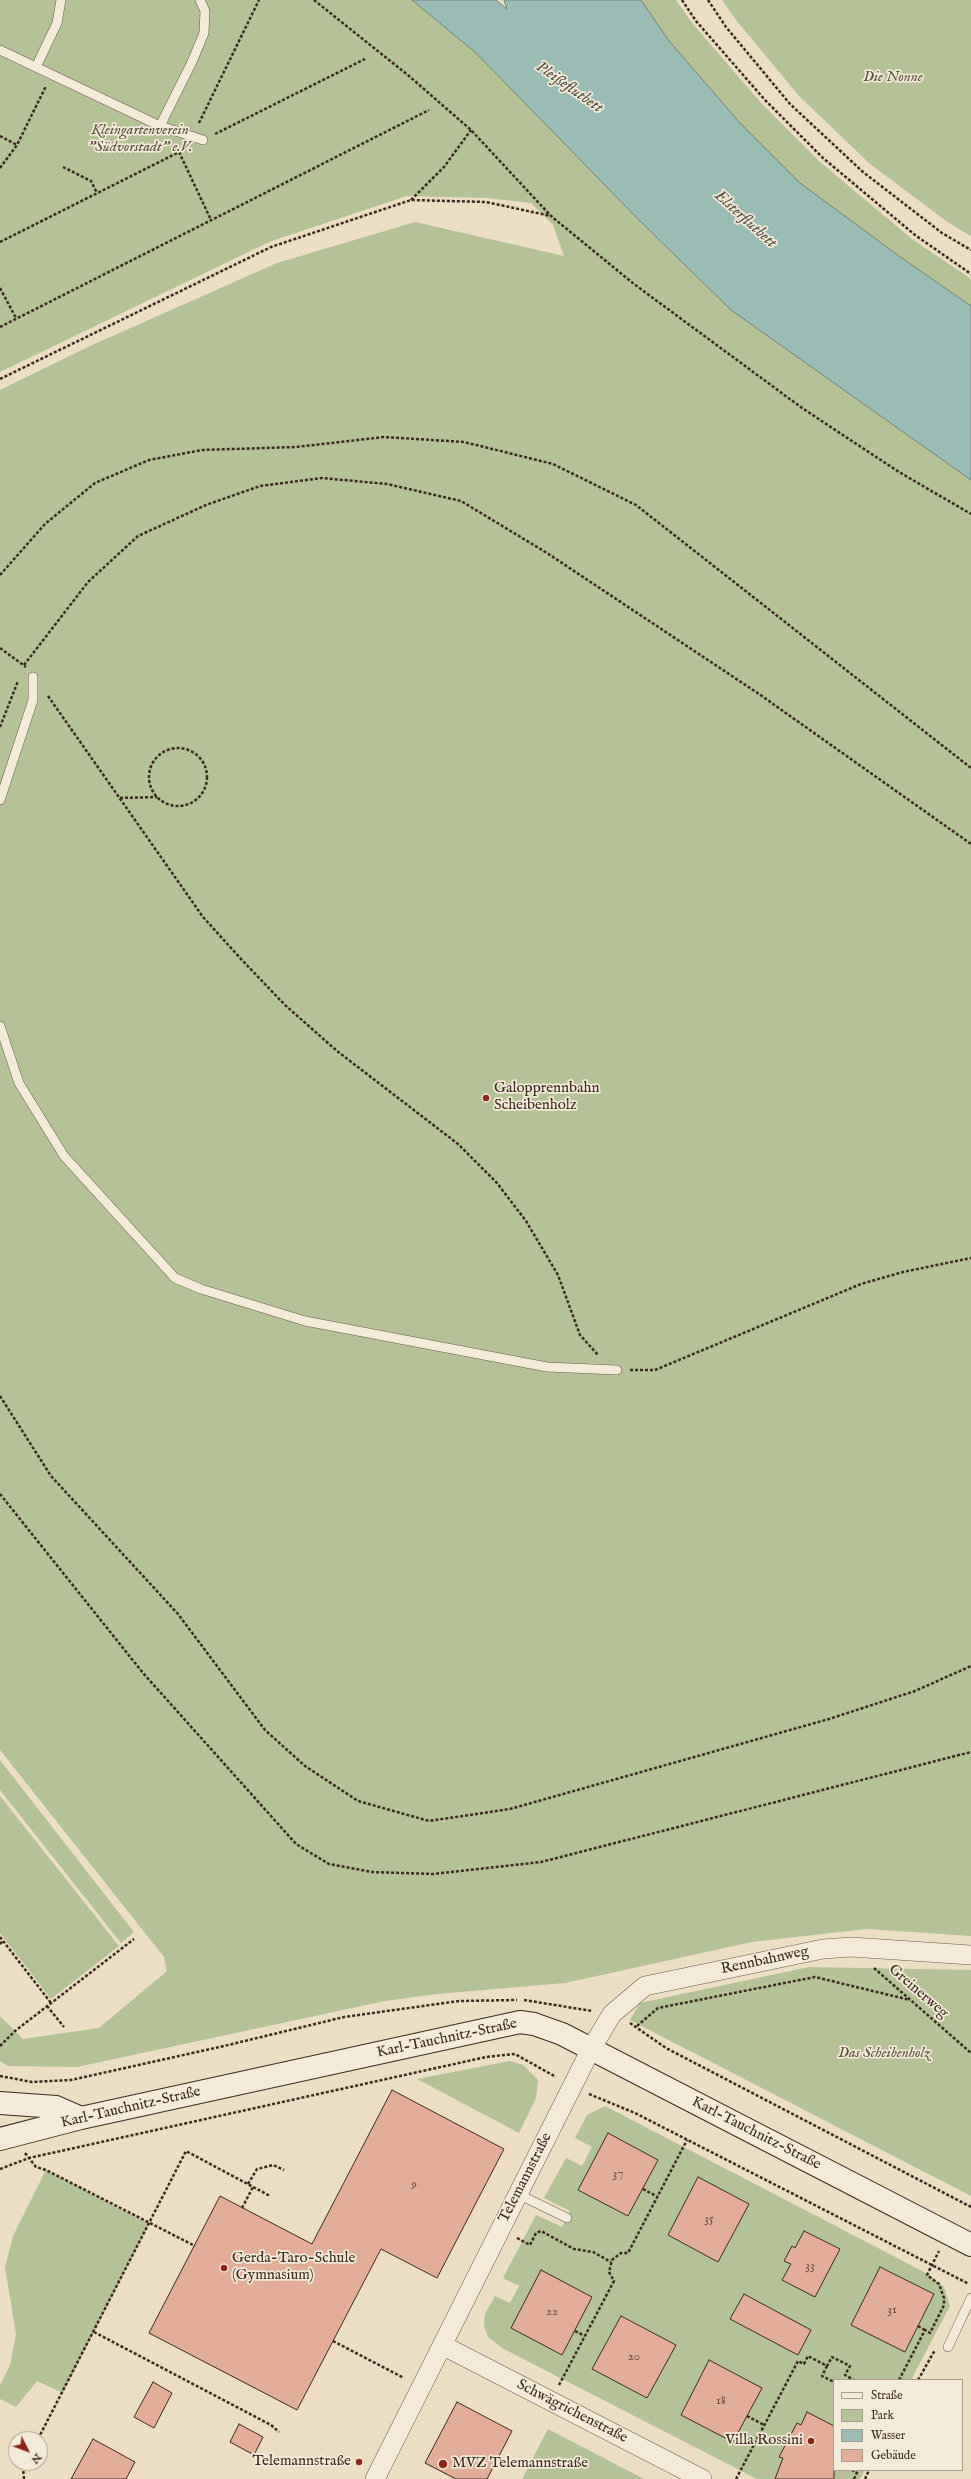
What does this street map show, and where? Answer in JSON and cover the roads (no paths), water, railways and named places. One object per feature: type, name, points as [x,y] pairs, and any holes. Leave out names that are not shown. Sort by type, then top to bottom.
[{"type":"main road","name":"Karl-Tauchnitz-Straße","points":[[0,2139],[81,2118],[520,2022],[546,2027],[591,2049],[971,2245]]},
{"type":"main road","points":[[0,2103],[32,2104],[56,2107],[81,2118]]},
{"type":"street","name":"Rennbahnweg","points":[[591,2049],[612,2014],[645,1986],[823,1949],[851,1947],[971,1955]]},
{"type":"street","name":"Telemannstraße","points":[[374,2479],[591,2049]]},
{"type":"street","name":"Schwägrichenstraße","points":[[442,2345],[702,2479]]},
{"type":"lane","points":[[36,67],[57,23],[61,0]]},
{"type":"lane","points":[[160,126],[192,62],[204,33],[205,11],[200,0]]},
{"type":"lane","points":[[0,50],[160,126],[203,140]]},
{"type":"lane","points":[[0,800],[33,700],[33,677]]},
{"type":"lane","points":[[0,1026],[19,1083],[64,1156],[174,1278],[200,1289],[304,1321],[392,1336],[547,1367],[617,1370]]},
{"type":"lane","points":[[518,2194],[567,2218]]},
{"type":"lane","points":[[948,2347],[971,2298]]},
{"type":"water","points":[[412,0],[496,0],[507,9],[504,0],[641,0],[669,41],[740,123],[800,183],[899,256],[971,306],[971,480],[731,310],[638,219],[476,53]]},
{"type":"place","name":"Galopprennbahn Scheibenholz","points":[[486,1098]]},
{"type":"place","name":"Gerda-Taro-Schule (Gymnasium)","points":[[224,2268]]},
{"type":"place","name":"Villa Rossini","points":[[811,2441]]},
{"type":"place","name":"Telemannstraße","points":[[359,2462]]},
{"type":"place","name":"MVZ Telemannstraße","points":[[443,2464]]},
{"type":"park label","name":"Die Nonne","points":[[893,78]]},
{"type":"park label","name":"Kleingartenverein \"Südvorstadt\" e.V.","points":[[140,140]]},
{"type":"park label","name":"Das Scheibenholz","points":[[884,2054]]},
{"type":"water label","name":"Pleißeflutbett","points":[[569,88]]},
{"type":"water label","name":"Elsterflutbett","points":[[745,220]]}]
